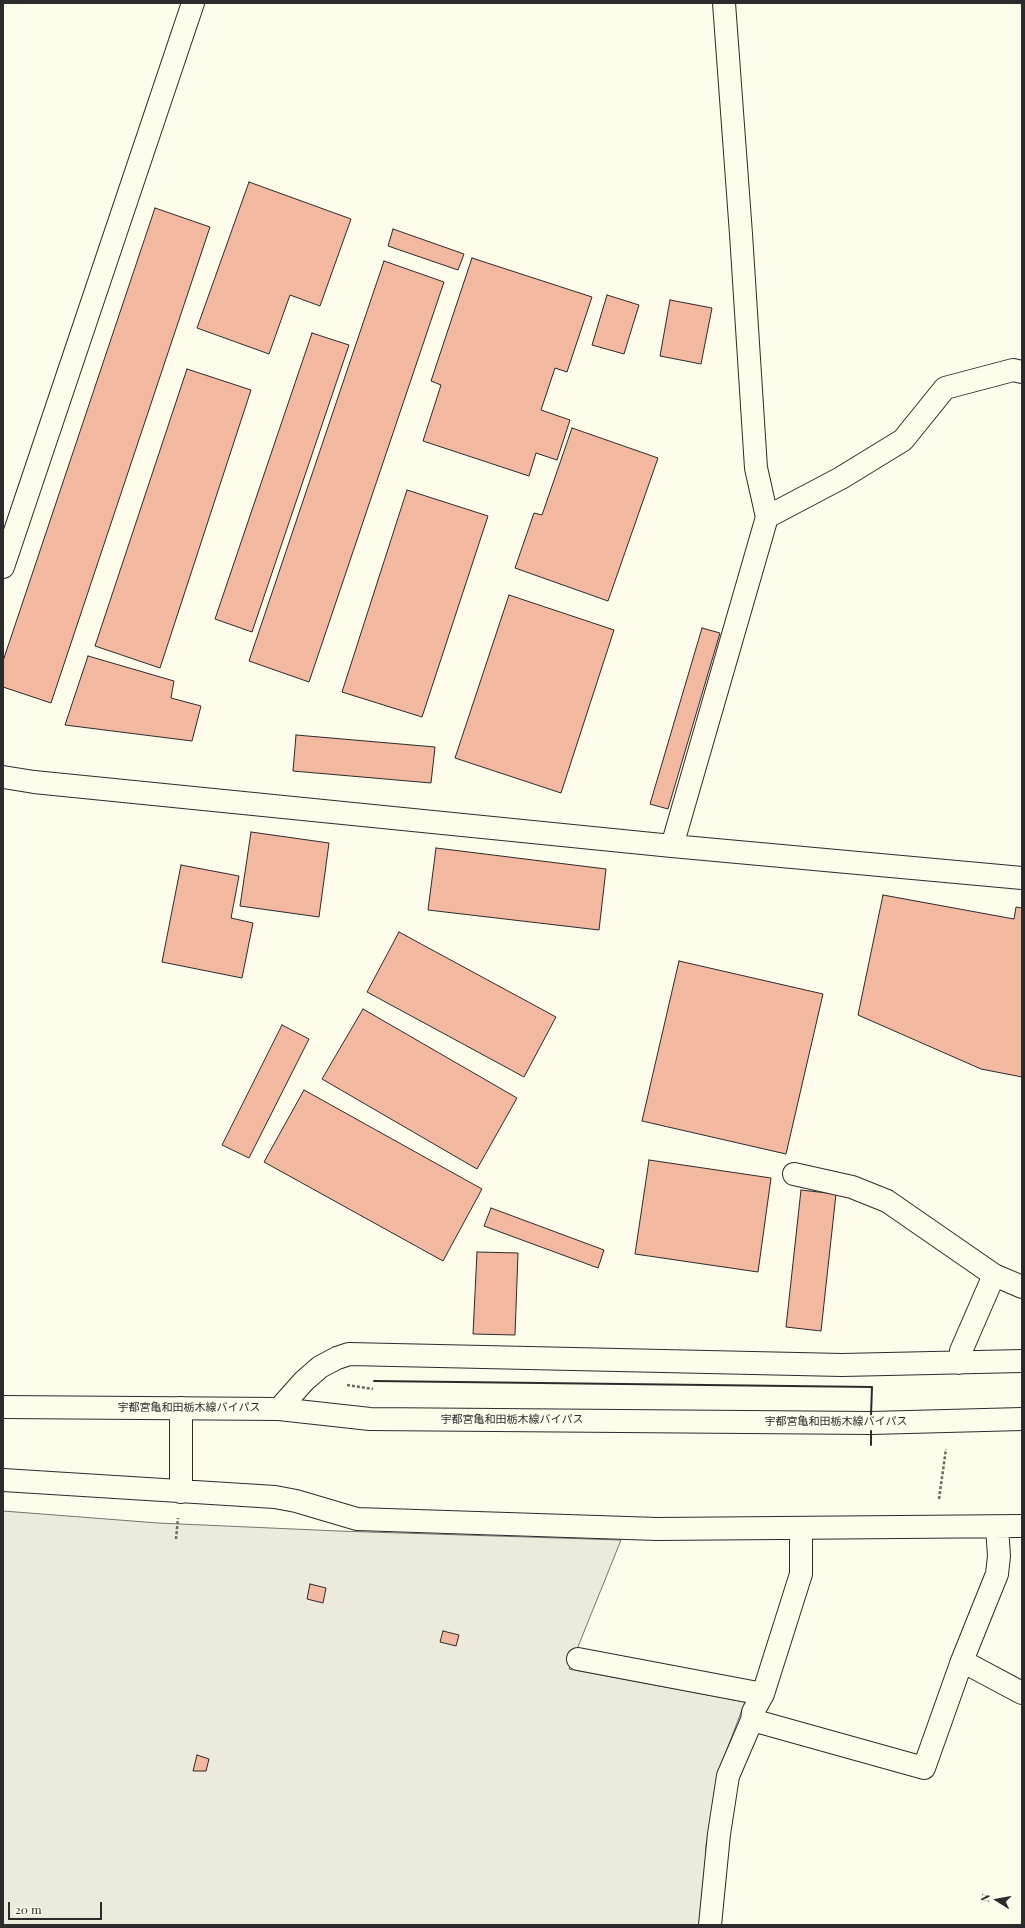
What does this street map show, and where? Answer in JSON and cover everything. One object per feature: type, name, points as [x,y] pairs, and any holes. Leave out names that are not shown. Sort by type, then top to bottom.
[{"type":"street","points":[[3,567],[193,3]]},
{"type":"street","points":[[672,846],[767,517],[756,468],[724,3]]},
{"type":"street","points":[[767,517],[841,478],[903,440],[946,388],[1013,370],[1022,372]]},
{"type":"street","points":[[3,777],[34,782],[672,846],[1022,878]]},
{"type":"street","points":[[794,1174],[852,1187],[887,1201],[994,1275],[1022,1288]]},
{"type":"street","points":[[959,1363],[961,1351],[994,1275]]},
{"type":"street","points":[[279,1409],[304,1381],[320,1368],[337,1358],[349,1354],[842,1365],[1022,1361]]},
{"type":"street","name":"宇都宮亀和田栃木線バイパス","points":[[3,1407],[279,1409],[370,1419],[871,1423],[1022,1419]]},
{"type":"street","points":[[181,1408],[181,1492]]},
{"type":"street","points":[[3,1480],[275,1497],[296,1501],[357,1519],[657,1529],[1022,1526]]},
{"type":"street","points":[[752,1720],[924,1768],[962,1661],[997,1574],[999,1556],[997,1527]]},
{"type":"street","points":[[710,1925],[716,1857],[728,1776],[754,1712],[763,1694],[801,1574],[801,1529]]},
{"type":"street","points":[[578,1659],[763,1694]]},
{"type":"street","points":[[962,1661],[1022,1693]]},
{"type":"path","points":[[345,1384],[372,1389]]},
{"type":"shaded area","points":[[3,1511],[158,1523],[338,1531],[621,1540],[569,1669],[745,1702],[721,1765],[706,1845],[704,1925],[3,1925]]},
{"type":"building","points":[[249,182],[351,219],[320,306],[290,295],[269,354],[197,328]]},
{"type":"building","points":[[155,208],[210,227],[51,703],[3,687],[3,661]]},
{"type":"building","points":[[393,229],[464,254],[458,270],[388,246]]},
{"type":"building","points":[[472,258],[592,297],[567,372],[555,368],[541,410],[570,420],[557,460],[536,453],[529,476],[423,441],[441,385],[431,381]]},
{"type":"building","points":[[384,261],[444,282],[309,682],[249,661]]},
{"type":"building","points":[[607,295],[639,305],[624,354],[592,345]]},
{"type":"building","points":[[670,300],[712,308],[701,364],[660,356]]},
{"type":"building","points":[[312,333],[349,345],[252,632],[215,619]]},
{"type":"building","points":[[187,369],[251,390],[160,668],[95,646]]},
{"type":"building","points":[[572,428],[658,458],[608,601],[515,568],[534,513],[542,515]]},
{"type":"building","points":[[407,490],[488,516],[422,717],[342,692]]},
{"type":"building","points":[[509,595],[614,630],[561,793],[455,758]]},
{"type":"building","points":[[702,628],[720,633],[668,809],[650,804]]},
{"type":"building","points":[[88,656],[174,681],[171,698],[201,706],[192,741],[65,725]]},
{"type":"building","points":[[296,735],[435,747],[431,783],[293,771]]},
{"type":"building","points":[[251,832],[329,843],[319,917],[240,906]]},
{"type":"building","points":[[436,848],[606,869],[599,930],[428,910]]},
{"type":"building","points":[[181,865],[239,876],[231,918],[253,923],[242,978],[162,962]]},
{"type":"building","points":[[883,895],[1014,919],[1016,907],[1022,908],[1022,1077],[981,1069],[858,1015]]},
{"type":"building","points":[[399,932],[556,1017],[524,1077],[367,992]]},
{"type":"building","points":[[679,961],[823,994],[786,1154],[642,1121]]},
{"type":"building","points":[[363,1009],[517,1098],[477,1169],[322,1079]]},
{"type":"building","points":[[282,1025],[309,1039],[249,1158],[222,1145]]},
{"type":"building","points":[[304,1090],[482,1189],[443,1261],[264,1162]]},
{"type":"building","points":[[649,1160],[771,1178],[758,1272],[635,1254]]},
{"type":"building","points":[[801,1190],[836,1194],[821,1331],[786,1327]]},
{"type":"building","points":[[491,1208],[604,1250],[598,1268],[484,1226]]},
{"type":"building","points":[[477,1252],[518,1253],[515,1335],[473,1334]]},
{"type":"building","points":[[310,1584],[326,1588],[323,1603],[307,1599]]},
{"type":"building","points":[[443,1631],[459,1635],[456,1646],[440,1642]]},
{"type":"building","points":[[197,1755],[209,1759],[206,1771],[193,1771]]},
{"type":"wall","points":[[374,1381],[872,1387],[871,1415]]},
{"type":"wall","points":[[871,1431],[871,1445]]}]
